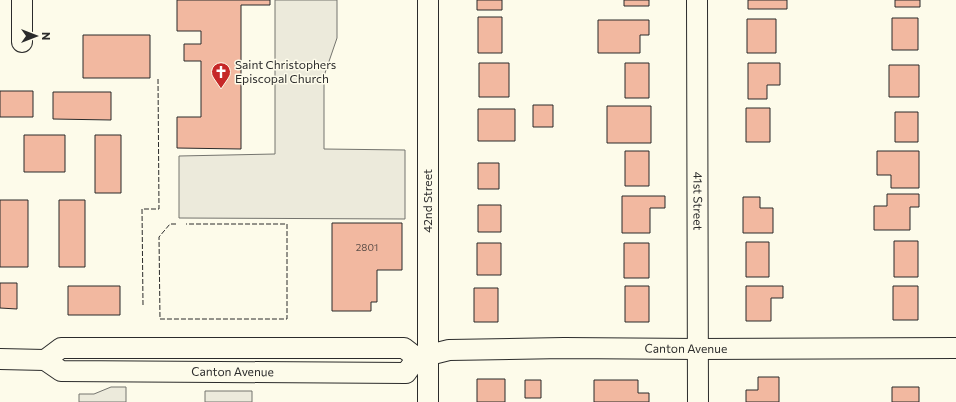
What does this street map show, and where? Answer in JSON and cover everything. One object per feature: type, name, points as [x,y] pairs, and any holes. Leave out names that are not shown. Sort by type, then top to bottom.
[{"type":"street","points":[[22,0],[22,42]]},
{"type":"street","name":"42nd Street","points":[[428,0],[423,357],[428,402]]},
{"type":"street","name":"41st Street","points":[[697,0],[698,402]]},
{"type":"street","name":"Canton Avenue","points":[[423,357],[404,348],[61,348],[45,360],[61,371],[406,373],[423,357],[449,350],[564,348],[956,348]]},
{"type":"street","points":[[144,348],[144,372]]},
{"type":"street","points":[[0,359],[45,360]]},
{"type":"shaded area","points":[[275,0],[337,0],[337,38],[324,76],[324,149],[405,150],[405,219],[179,218],[179,156],[275,154]]},
{"type":"shaded area","points":[[111,387],[126,387],[126,402],[79,402],[79,394],[94,394]]},
{"type":"shaded area","points":[[205,391],[252,391],[252,402],[205,402]]},
{"type":"building","name":"Saint Christophers Episcopal Church","points":[[177,0],[270,0],[270,5],[241,5],[241,149],[177,148],[177,117],[201,117],[201,61],[184,61],[184,44],[201,44],[201,31],[177,31]]},
{"type":"building","points":[[477,0],[502,0],[502,10],[477,10]]},
{"type":"building","points":[[624,0],[649,0],[649,6],[624,6]]},
{"type":"building","points":[[748,0],[787,0],[787,9],[748,9]]},
{"type":"building","points":[[895,0],[920,0],[920,7],[895,7]]},
{"type":"building","points":[[478,17],[502,17],[502,53],[478,53]]},
{"type":"building","points":[[892,18],[918,18],[918,50],[892,50]]},
{"type":"building","points":[[747,19],[776,19],[776,53],[747,53]]},
{"type":"building","points":[[598,20],[649,20],[649,35],[640,35],[640,53],[598,53]]},
{"type":"building","points":[[83,35],[150,35],[150,78],[83,78]]},
{"type":"building","points":[[479,63],[509,63],[509,97],[479,97]]},
{"type":"building","points":[[625,63],[649,63],[649,98],[625,98]]},
{"type":"building","points":[[748,63],[780,63],[780,85],[767,85],[767,99],[748,99]]},
{"type":"building","points":[[889,65],[919,65],[919,97],[889,97]]},
{"type":"building","points":[[0,91],[33,91],[33,117],[0,117]]},
{"type":"building","points":[[53,92],[111,92],[111,120],[53,119]]},
{"type":"building","points":[[533,105],[553,105],[553,127],[533,127]]},
{"type":"building","points":[[607,106],[651,106],[651,143],[607,143]]},
{"type":"building","points":[[746,108],[770,108],[770,142],[746,142]]},
{"type":"building","points":[[478,109],[515,109],[515,141],[478,141]]},
{"type":"building","points":[[895,112],[918,112],[918,142],[895,142]]},
{"type":"building","points":[[24,135],[65,135],[65,172],[24,172]]},
{"type":"building","points":[[95,135],[121,135],[121,193],[95,193]]},
{"type":"building","points":[[625,151],[649,151],[649,186],[625,186]]},
{"type":"building","points":[[877,151],[919,151],[919,188],[891,188],[891,175],[877,175]]},
{"type":"building","points":[[478,163],[499,163],[499,189],[478,189]]},
{"type":"building","points":[[887,194],[919,194],[919,207],[910,207],[910,230],[874,230],[874,206],[887,206]]},
{"type":"building","points":[[622,196],[665,196],[665,208],[650,208],[650,233],[622,233]]},
{"type":"building","points":[[743,197],[760,197],[760,208],[773,208],[773,233],[743,233]]},
{"type":"building","points":[[0,200],[28,200],[28,267],[0,267]]},
{"type":"building","points":[[59,200],[85,200],[85,267],[59,267]]},
{"type":"building","points":[[478,205],[501,205],[501,232],[478,232]]},
{"type":"building","points":[[332,223],[402,223],[402,270],[377,270],[377,302],[371,302],[371,311],[332,311]]},
{"type":"building","points":[[894,241],[918,241],[918,277],[894,277]]},
{"type":"building","points":[[746,242],[769,242],[769,277],[746,277]]},
{"type":"building","points":[[477,243],[501,243],[501,275],[477,275]]},
{"type":"building","points":[[624,243],[649,243],[649,278],[624,278]]},
{"type":"building","points":[[0,283],[17,283],[17,309],[0,308]]},
{"type":"building","points":[[68,286],[120,286],[120,315],[68,315]]},
{"type":"building","points":[[625,286],[649,286],[649,322],[625,322]]},
{"type":"building","points":[[746,286],[783,286],[783,298],[771,298],[771,321],[746,321]]},
{"type":"building","points":[[893,286],[918,286],[918,320],[893,320]]},
{"type":"building","points":[[474,288],[498,288],[498,322],[474,322]]},
{"type":"building","points":[[758,377],[779,377],[779,402],[746,402],[746,390],[758,390]]},
{"type":"building","points":[[477,379],[505,379],[505,402],[477,402]]},
{"type":"building","points":[[525,380],[541,380],[541,398],[525,398]]},
{"type":"building","points":[[594,380],[638,380],[638,393],[649,393],[649,402],[594,402]]},
{"type":"building","points":[[892,387],[919,387],[919,402],[892,402]]},
{"type":"fence","points":[[143,305],[142,209],[159,209],[158,79]]},
{"type":"fence","points":[[176,224],[170,224],[159,237],[160,319],[287,319],[287,224],[186,224]]},
{"type":"place","name":"Saint Christophers Episcopal Church","points":[[221,89]]}]
